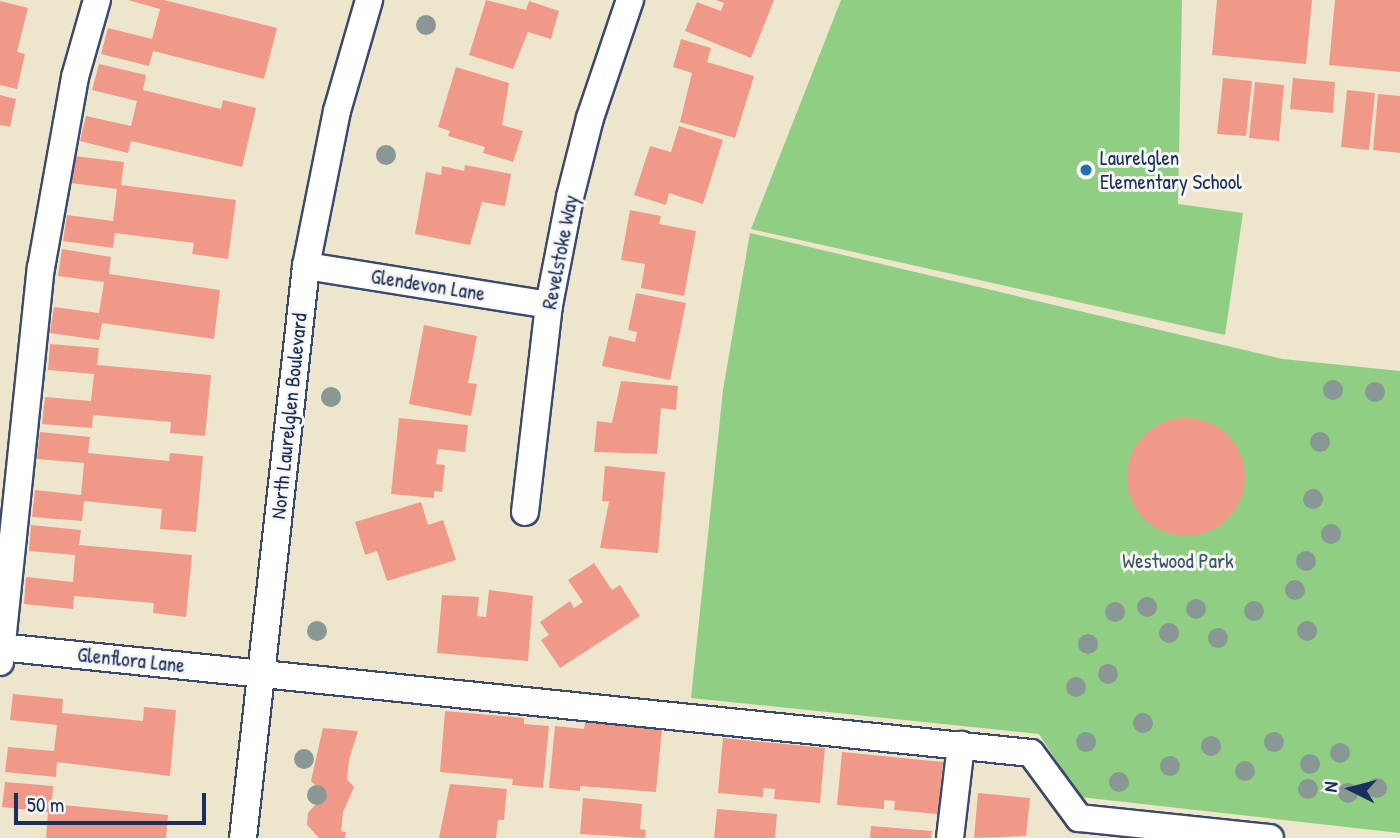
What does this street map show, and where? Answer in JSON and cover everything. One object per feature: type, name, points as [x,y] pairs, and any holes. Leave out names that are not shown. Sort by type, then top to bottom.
[{"type":"street","points":[[1,653],[41,268],[75,77],[97,0]]},
{"type":"street","name":"North Laurelglen Boulevard","points":[[243,838],[306,266],[337,111],[369,0]]},
{"type":"street","name":"Revelstoke Way","points":[[525,512],[549,304],[590,118],[630,0]]},
{"type":"street","name":"Glendevon Lane","points":[[306,266],[549,304]]},
{"type":"street","name":"Glenflora Lane","points":[[1,653],[262,674],[1031,753],[1079,818],[1270,838]]},
{"type":"street","points":[[950,838],[961,746]]},
{"type":"green space","name":"Laurelglen Elementary School","points":[[841,0],[1182,0],[1178,204],[1243,213],[1225,335],[751,229]]},
{"type":"green space","name":"Westwood Park","points":[[750,233],[1283,359],[1400,371],[1400,833],[1080,797],[1039,734],[691,698],[723,390]]},
{"type":"building","points":[[128,0],[164,0],[277,28],[264,79],[153,51],[149,66],[101,54],[108,28],[152,39],[160,9]]},
{"type":"building","points":[[486,0],[526,10],[529,1],[559,11],[551,39],[528,32],[513,69],[469,55]]},
{"type":"building","points":[[716,0],[774,0],[751,58],[685,31],[697,2],[721,11],[724,3]]},
{"type":"building","points":[[1217,0],[1312,0],[1306,64],[1212,55]]},
{"type":"building","points":[[1335,0],[1400,0],[1400,72],[1329,65]]},
{"type":"building","points":[[0,1],[28,8],[17,52],[25,54],[17,89],[0,85]]},
{"type":"building","points":[[681,39],[711,48],[707,62],[754,76],[735,138],[680,122],[692,73],[673,67]]},
{"type":"building","points":[[99,64],[146,75],[143,90],[221,109],[223,100],[256,108],[242,167],[131,141],[128,153],[80,141],[86,116],[131,126],[137,101],[92,90]]},
{"type":"building","points":[[456,67],[509,83],[502,125],[523,131],[513,162],[483,153],[485,147],[448,136],[450,131],[438,127]]},
{"type":"building","points":[[1223,78],[1252,81],[1246,136],[1217,134]]},
{"type":"building","points":[[1293,78],[1335,82],[1333,113],[1290,109]]},
{"type":"building","points":[[1255,82],[1284,85],[1279,141],[1249,138]]},
{"type":"building","points":[[1347,90],[1375,93],[1369,150],[1341,147]]},
{"type":"building","points":[[1378,94],[1400,96],[1400,153],[1373,150]]},
{"type":"building","points":[[0,95],[16,99],[10,127],[0,125]]},
{"type":"building","points":[[679,126],[723,140],[703,204],[669,193],[666,205],[634,195],[650,146],[671,152]]},
{"type":"building","points":[[74,156],[124,162],[121,185],[236,200],[228,259],[192,254],[194,243],[115,233],[113,248],[63,241],[67,215],[113,221],[117,189],[71,183]]},
{"type":"building","points":[[465,165],[511,174],[505,206],[482,202],[470,245],[415,234],[426,172],[441,175],[442,166],[464,171]]},
{"type":"building","points":[[630,210],[661,216],[659,224],[696,231],[684,296],[641,288],[645,264],[621,260]]},
{"type":"building","points":[[62,249],[111,257],[109,274],[220,290],[214,339],[102,323],[99,340],[50,333],[54,307],[99,313],[104,282],[58,276]]},
{"type":"building","points":[[636,293],[686,303],[670,380],[602,366],[609,336],[635,342],[637,332],[628,330]]},
{"type":"building","points":[[424,325],[477,336],[468,383],[477,384],[471,416],[409,404]]},
{"type":"building","points":[[50,344],[99,348],[97,365],[211,375],[205,436],[170,433],[171,422],[93,415],[92,428],[42,424],[45,397],[91,401],[94,374],[48,370]]},
{"type":"building","points":[[621,381],[678,386],[676,410],[661,408],[657,454],[594,452],[597,421],[612,423]]},
{"type":"building","points":[[399,418],[468,425],[465,452],[438,449],[436,464],[445,465],[442,492],[434,491],[434,498],[391,494]]},
{"type":"building","points":[[1186,418],[1209,422],[1228,435],[1241,454],[1245,477],[1241,500],[1228,519],[1209,532],[1186,536],[1163,532],[1144,519],[1131,500],[1127,477],[1131,454],[1144,435],[1163,422]]},
{"type":"building","points":[[40,432],[90,437],[88,453],[169,461],[170,453],[203,456],[196,532],[160,529],[162,509],[84,501],[82,521],[32,517],[35,490],[81,495],[84,463],[37,459]]},
{"type":"building","points":[[605,466],[665,472],[658,553],[600,548],[609,501],[602,501]]},
{"type":"building","points":[[421,502],[428,525],[443,520],[456,560],[387,581],[377,551],[365,555],[355,522]]},
{"type":"building","points":[[31,525],[81,530],[79,545],[192,555],[186,617],[153,613],[154,603],[74,596],[73,609],[24,604],[26,577],[73,582],[75,555],[29,551]]},
{"type":"building","points":[[594,563],[612,590],[620,585],[640,616],[560,668],[541,640],[549,635],[540,622],[570,601],[574,608],[583,602],[568,580]]},
{"type":"building","points":[[489,590],[533,596],[528,661],[437,653],[442,595],[479,597],[477,616],[486,617]]},
{"type":"building","points":[[13,694],[63,699],[62,713],[143,721],[144,707],[176,710],[170,776],[57,762],[56,777],[5,772],[8,747],[54,751],[57,725],[10,720]]},
{"type":"building","points":[[445,711],[524,718],[524,724],[549,726],[543,788],[512,785],[513,779],[440,772]]},
{"type":"building","points":[[585,722],[662,729],[656,792],[580,786],[580,791],[549,788],[555,726],[584,729]]},
{"type":"building","points":[[323,728],[358,731],[349,760],[347,779],[354,787],[343,812],[341,831],[346,832],[345,838],[319,838],[307,825],[308,813],[316,804],[318,788],[311,781]]},
{"type":"building","points":[[723,738],[825,748],[820,803],[774,799],[775,789],[763,788],[763,797],[718,793]]},
{"type":"building","points":[[842,752],[943,762],[938,814],[894,810],[895,801],[884,800],[884,809],[837,805]]},
{"type":"building","points":[[5,782],[53,786],[52,804],[168,815],[166,838],[46,838],[48,812],[2,807]]},
{"type":"building","points":[[450,784],[507,789],[504,820],[498,820],[496,838],[439,838]]},
{"type":"building","points":[[978,793],[1030,798],[1026,836],[974,838]]},
{"type":"building","points":[[583,798],[642,804],[640,829],[646,830],[645,838],[580,834]]},
{"type":"building","points":[[717,809],[777,814],[775,838],[714,838]]},
{"type":"building","points":[[871,826],[932,831],[931,838],[870,838]]},
{"type":"place","name":"Laurelglen Elementary School","points":[[1086,170]]}]
